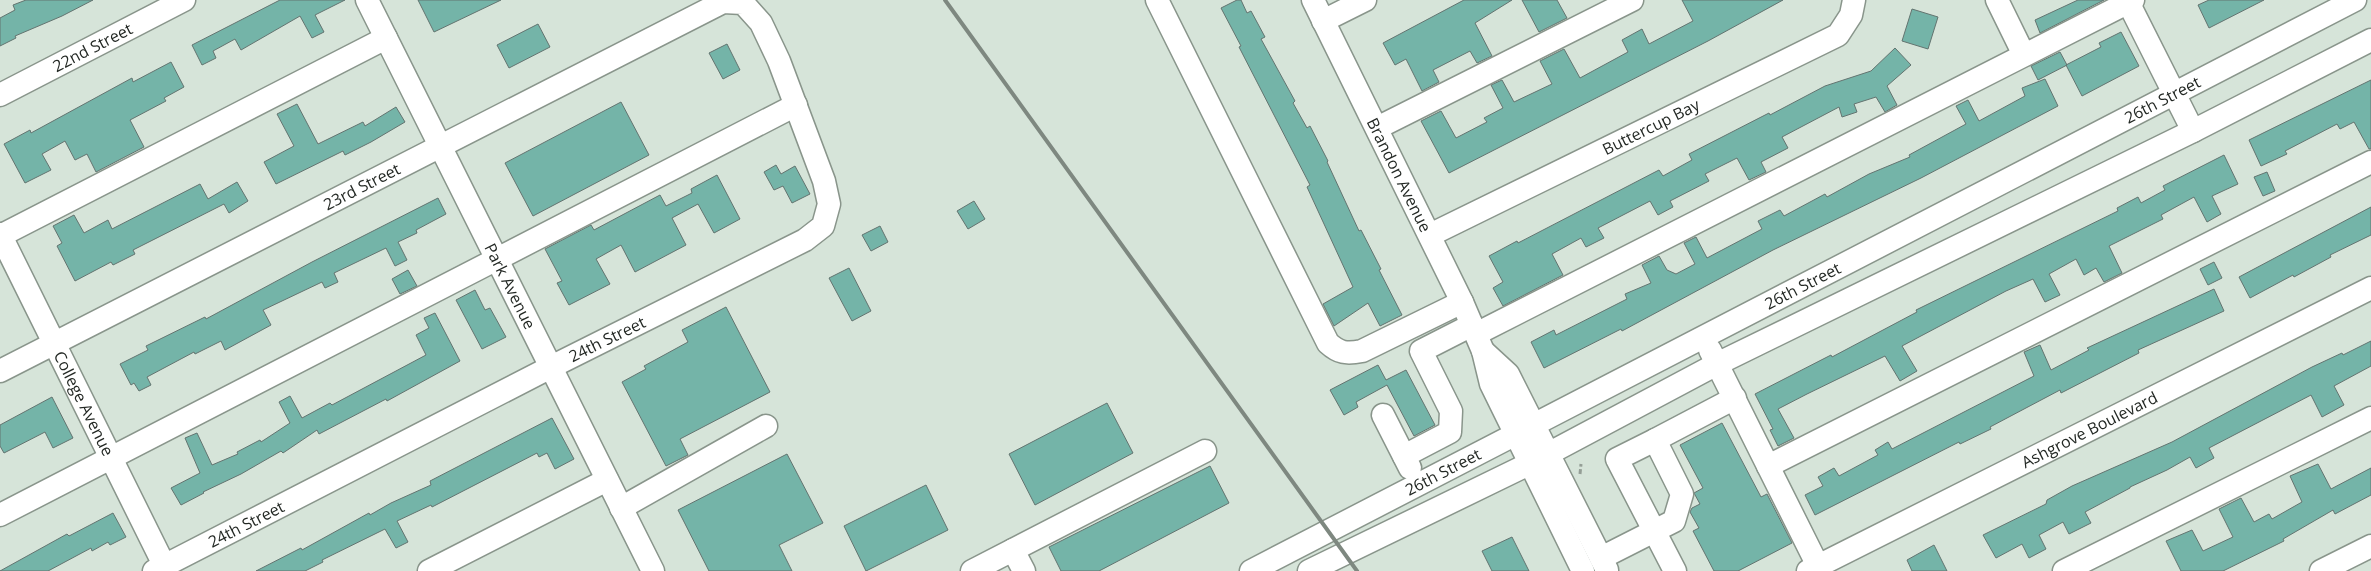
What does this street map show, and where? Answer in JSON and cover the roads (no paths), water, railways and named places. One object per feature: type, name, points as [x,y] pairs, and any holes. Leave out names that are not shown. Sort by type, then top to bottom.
[{"type":"street","name":"22nd Street","points":[[0,95],[184,0]]},
{"type":"street","name":"Park Avenue","points":[[367,0],[653,571]]},
{"type":"street","points":[[1157,0],[1328,342],[1338,352],[1362,351],[1462,302]]},
{"type":"street","name":"Brandon Avenue","points":[[1313,0],[1462,302],[1477,336],[1491,384],[1525,430],[1538,459]]},
{"type":"street","points":[[1323,21],[1365,0]]},
{"type":"street","points":[[1377,128],[1632,0]]},
{"type":"street","name":"Buttercup Bay","points":[[1430,235],[1838,35],[1851,15],[1854,0]]},
{"type":"street","points":[[1997,0],[2024,55]]},
{"type":"street","name":"26th Street","points":[[1253,571],[2355,0]]},
{"type":"street","points":[[1404,456],[1450,432],[1451,411],[1421,351],[1477,336],[2130,1],[2193,131]]},
{"type":"street","name":"24th Street","points":[[162,569],[550,367],[805,240],[823,226],[829,204],[824,181],[779,61],[761,23],[743,3],[723,2]]},
{"type":"street","name":"23rd Street","points":[[0,371],[723,2]]},
{"type":"street","points":[[0,235],[386,38]]},
{"type":"street","name":"26th Street","points":[[1309,571],[1538,459],[1717,364],[2193,131],[2371,40]]},
{"type":"street","points":[[0,515],[796,105]]},
{"type":"street","points":[[1768,466],[2371,162]]},
{"type":"street","name":"College Avenue","points":[[0,235],[111,458],[162,569]]},
{"type":"street","name":"Ashgrove Boulevard","points":[[1813,569],[2371,288]]},
{"type":"street","points":[[1704,337],[1768,466],[1813,569]]},
{"type":"street","points":[[1675,571],[1617,459],[1734,398]]},
{"type":"street","points":[[1383,416],[1418,484]]},
{"type":"street","points":[[2064,571],[2371,418]]},
{"type":"street","points":[[621,508],[766,426]]},
{"type":"street","points":[[1538,459],[1604,564],[1654,531],[1674,521],[1682,494],[1655,440]]},
{"type":"street","points":[[972,571],[1205,451]]},
{"type":"street","points":[[1538,459],[1583,571]]},
{"type":"street","points":[[429,571],[607,480]]},
{"type":"street","points":[[2321,571],[2371,546]]},
{"type":"street","points":[[1013,550],[1024,571]]},
{"type":"railway","points":[[945,0],[1357,571]]}]
